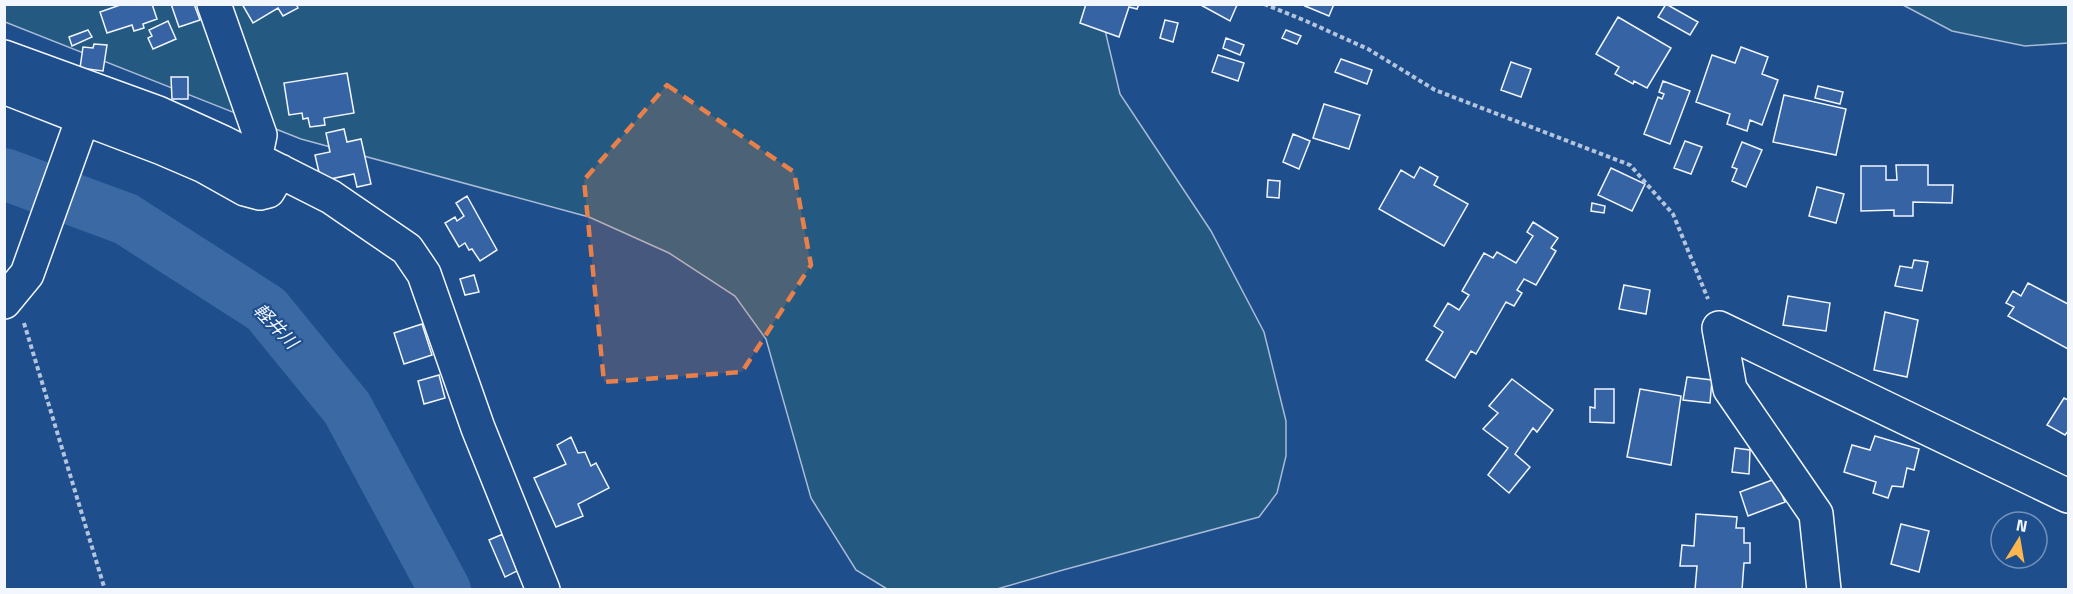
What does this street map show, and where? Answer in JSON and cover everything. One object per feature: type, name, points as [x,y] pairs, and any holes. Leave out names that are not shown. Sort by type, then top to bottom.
[{"type":"street","points":[[4,87],[78,133],[162,148],[204,166],[245,189],[260,193],[268,190],[268,165],[260,135],[214,4]]},
{"type":"street","points":[[4,57],[158,114],[268,165],[331,197],[384,231],[407,249],[424,274],[478,428],[543,590]]},
{"type":"street","points":[[8,299],[27,274],[78,133]]},
{"type":"street","points":[[1719,328],[2068,496]]},
{"type":"street","points":[[1719,328],[1730,389],[1816,514],[1824,590]]},
{"type":"path","points":[[1264,4],[1368,49],[1435,90],[1630,165],[1673,214],[1719,328]]},
{"type":"path","points":[[8,299],[19,308],[105,590]]},
{"type":"highlighted area","points":[[667,85],[794,172],[811,265],[742,372],[604,382],[584,180]]},
{"type":"shaded area","points":[[4,5],[1102,5],[1101,13],[1120,94],[1211,231],[1264,332],[1286,421],[1286,456],[1277,493],[1259,517],[997,589],[887,589],[856,570],[811,498],[766,339],[735,296],[669,253],[589,217],[301,139],[5,22]]},
{"type":"shaded area","points":[[1903,5],[2068,5],[2068,43],[2025,46],[1952,31]]},
{"type":"building","points":[[123,4],[152,4],[157,19],[143,24],[144,28],[134,31],[132,25],[107,33],[100,12]]},
{"type":"building","points":[[171,4],[194,4],[200,20],[179,27]]},
{"type":"building","points":[[242,4],[296,4],[298,8],[283,16],[278,8],[253,23]]},
{"type":"building","points":[[1086,4],[1139,4],[1137,9],[1129,7],[1119,37],[1080,23]]},
{"type":"building","points":[[1199,4],[1236,4],[1237,5],[1230,21]]},
{"type":"building","points":[[1306,4],[1334,4],[1329,16],[1305,6]]},
{"type":"building","points":[[1666,4],[1698,22],[1690,35],[1658,17]]},
{"type":"building","points":[[1618,17],[1671,48],[1647,88],[1634,81],[1633,84],[1615,74],[1619,67],[1596,54]]},
{"type":"building","points":[[1165,20],[1178,23],[1173,42],[1160,38]]},
{"type":"building","points":[[168,21],[176,39],[153,49],[148,38],[152,36],[149,30]]},
{"type":"building","points":[[88,30],[92,37],[72,46],[69,37]]},
{"type":"building","points":[[1286,30],[1301,36],[1297,44],[1282,38]]},
{"type":"building","points":[[1226,38],[1244,45],[1240,55],[1223,48]]},
{"type":"building","points":[[94,44],[107,45],[103,71],[80,68],[83,47],[93,48]]},
{"type":"building","points":[[1741,47],[1768,57],[1762,74],[1778,80],[1762,125],[1750,120],[1747,131],[1727,124],[1730,114],[1696,102],[1712,55],[1735,63]]},
{"type":"building","points":[[1218,55],[1244,63],[1238,81],[1212,72]]},
{"type":"building","points":[[1341,59],[1372,70],[1367,84],[1335,72]]},
{"type":"building","points":[[1511,62],[1531,69],[1521,97],[1501,90]]},
{"type":"building","points":[[347,73],[354,113],[324,118],[325,125],[310,127],[308,118],[303,119],[302,113],[289,115],[284,83]]},
{"type":"building","points":[[171,77],[188,77],[188,99],[172,99]]},
{"type":"building","points":[[1663,81],[1690,91],[1670,144],[1644,134],[1658,97],[1662,99],[1664,94],[1659,92]]},
{"type":"building","points":[[1818,86],[1843,92],[1840,104],[1815,98]]},
{"type":"building","points":[[1784,95],[1846,109],[1836,155],[1773,142]]},
{"type":"building","points":[[1324,104],[1360,115],[1349,149],[1313,138]]},
{"type":"building","points":[[344,129],[347,142],[361,139],[371,184],[357,187],[354,174],[321,181],[315,155],[330,152],[326,133]]},
{"type":"building","points":[[1293,134],[1310,141],[1299,169],[1283,162]]},
{"type":"building","points":[[1685,141],[1702,147],[1691,174],[1674,168]]},
{"type":"building","points":[[1742,142],[1762,150],[1746,187],[1732,181],[1737,169],[1732,167]]},
{"type":"building","points":[[1896,165],[1928,165],[1928,185],[1953,185],[1952,203],[1913,202],[1913,216],[1894,216],[1894,210],[1861,211],[1861,166],[1886,166],[1886,180],[1897,180]]},
{"type":"building","points":[[1420,167],[1438,177],[1434,185],[1468,204],[1444,246],[1379,209],[1401,170],[1414,178]]},
{"type":"building","points":[[1611,168],[1645,184],[1632,211],[1598,195]]},
{"type":"building","points":[[1268,180],[1280,181],[1279,198],[1267,197]]},
{"type":"building","points":[[1817,187],[1844,194],[1836,223],[1809,216]]},
{"type":"building","points":[[467,196],[497,250],[480,261],[465,243],[459,247],[445,223],[455,217],[457,221],[464,216],[456,203]]},
{"type":"building","points":[[1592,203],[1605,206],[1604,213],[1591,211]]},
{"type":"building","points":[[1533,222],[1558,238],[1551,248],[1556,251],[1536,285],[1524,279],[1517,290],[1522,293],[1514,306],[1506,302],[1476,354],[1471,351],[1455,378],[1426,360],[1443,332],[1434,326],[1448,303],[1459,310],[1469,295],[1462,291],[1484,253],[1493,258],[1497,252],[1516,263],[1533,236],[1527,232]]},
{"type":"building","points":[[1914,260],[1928,262],[1922,291],[1895,286],[1900,266],[1912,268]]},
{"type":"building","points":[[474,275],[479,292],[465,295],[460,279]]},
{"type":"building","points":[[2028,283],[2068,304],[2068,349],[2008,316],[2014,307],[2006,303],[2013,291],[2021,296]]},
{"type":"building","points":[[1624,285],[1650,290],[1646,314],[1619,309]]},
{"type":"building","points":[[1788,296],[1830,303],[1826,331],[1783,325]]},
{"type":"building","points":[[1885,312],[1918,320],[1907,377],[1874,370]]},
{"type":"building","points":[[422,324],[432,355],[404,364],[394,333]]},
{"type":"building","points":[[439,375],[445,398],[424,404],[418,381]]},
{"type":"building","points":[[1687,377],[1712,380],[1710,403],[1683,400]]},
{"type":"building","points":[[1512,379],[1553,410],[1537,432],[1533,428],[1515,454],[1530,467],[1509,493],[1488,475],[1508,448],[1483,429],[1498,413],[1489,406]]},
{"type":"building","points":[[1595,389],[1614,389],[1614,423],[1590,422],[1590,407],[1595,408]]},
{"type":"building","points":[[1640,389],[1681,396],[1671,465],[1627,457]]},
{"type":"building","points":[[2064,398],[2068,400],[2068,431],[2065,435],[2047,425]]},
{"type":"building","points":[[1875,436],[1919,449],[1914,470],[1907,468],[1903,487],[1892,486],[1888,498],[1873,493],[1876,482],[1844,472],[1852,445],[1870,450]]},
{"type":"building","points":[[571,437],[578,453],[585,452],[591,466],[596,463],[609,488],[578,504],[583,516],[556,527],[534,478],[566,464],[557,445]]},
{"type":"building","points":[[1735,448],[1750,450],[1749,474],[1732,472]]},
{"type":"building","points":[[1775,479],[1785,502],[1748,516],[1740,492]]},
{"type":"building","points":[[1696,514],[1737,517],[1736,528],[1744,528],[1744,543],[1750,543],[1750,563],[1744,563],[1742,590],[1695,590],[1697,566],[1680,566],[1682,545],[1694,546]]},
{"type":"building","points":[[1901,524],[1929,531],[1919,572],[1891,564]]},
{"type":"building","points":[[503,534],[517,571],[505,577],[489,540]]},
{"type":"waterway","name":"軽井川","points":[[4,174],[126,219],[266,309],[347,408],[445,590]]}]
